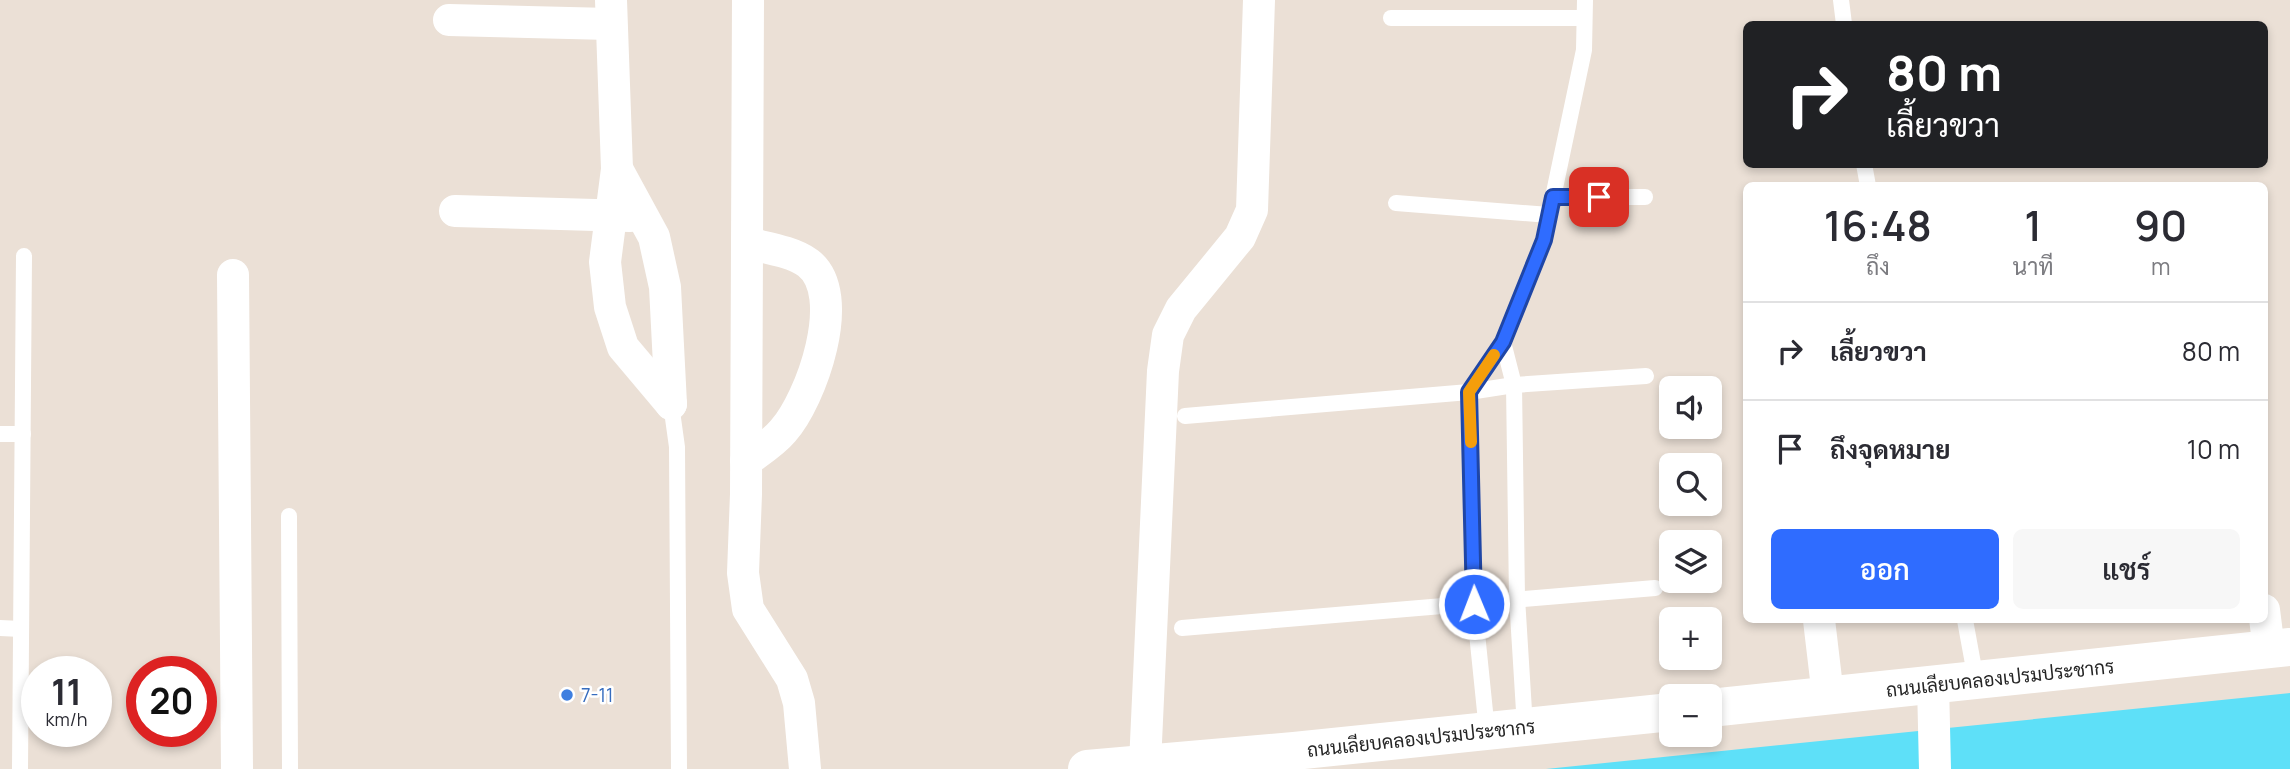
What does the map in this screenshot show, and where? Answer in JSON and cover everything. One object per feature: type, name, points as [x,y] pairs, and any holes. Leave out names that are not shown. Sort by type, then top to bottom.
[{"type":"street","points":[[748,0],[743,573],[748,609],[792,679],[799,703],[805,769]]},
{"type":"street","points":[[1146,764],[1163,371],[1168,335],[1181,309],[1240,237],[1252,210],[1259,0]]},
{"type":"street","points":[[449,20],[610,12],[617,169],[605,262],[611,307],[623,347],[671,404]]},
{"type":"street","points":[[617,169],[654,237],[664,287],[671,404]]},
{"type":"street","points":[[455,211],[642,216]]},
{"type":"street","points":[[746,461],[783,432],[804,401],[821,346],[826,309],[822,282],[809,264],[788,254],[747,243]]},
{"type":"street","points":[[233,275],[237,769]]},
{"type":"street","points":[[2268,620],[2280,649]]},
{"type":"street","points":[[1819,623],[1828,695]]},
{"type":"street","name":"ถนนเลียบคลองเปรมประชากร","points":[[1722,707],[2280,649]]},
{"type":"street","points":[[1933,684],[1936,722],[1935,769]]},
{"type":"street","name":"ถนนเลียบคลองเปรมประชากร","points":[[1087,769],[1659,713]]},
{"type":"lane","points":[[1487,731],[1474,604],[1469,392],[1503,342],[1544,240],[1584,50],[1585,0]]},
{"type":"lane","points":[[1841,0],[1844,21]]},
{"type":"lane","points":[[1391,18],[1584,18]]},
{"type":"lane","points":[[1553,197],[1645,197]]},
{"type":"lane","points":[[1395,203],[1549,215]]},
{"type":"lane","points":[[20,769],[24,256]]},
{"type":"lane","points":[[1503,342],[1514,385],[1517,598],[1525,727]]},
{"type":"lane","points":[[1185,416],[1469,392],[1514,385],[1646,376]]},
{"type":"lane","points":[[671,404],[677,447],[679,769]]},
{"type":"lane","points":[[0,433],[23,434]]},
{"type":"lane","points":[[289,516],[290,769]]},
{"type":"lane","points":[[1182,628],[1655,588]]},
{"type":"lane","points":[[1966,623],[1976,680]]},
{"type":"lane","points":[[0,628],[21,629]]},
{"type":"water","points":[[2290,693],[2290,769],[1546,769]]},
{"type":"slow traffic","points":[[1471,442],[1469,392],[1494,355]]},
{"type":"place","name":"7-11","points":[[567,695]]},
{"type":"route","points":[[1474,604],[1469,392],[1503,342],[1544,240],[1553,197],[1599,197]]}]
